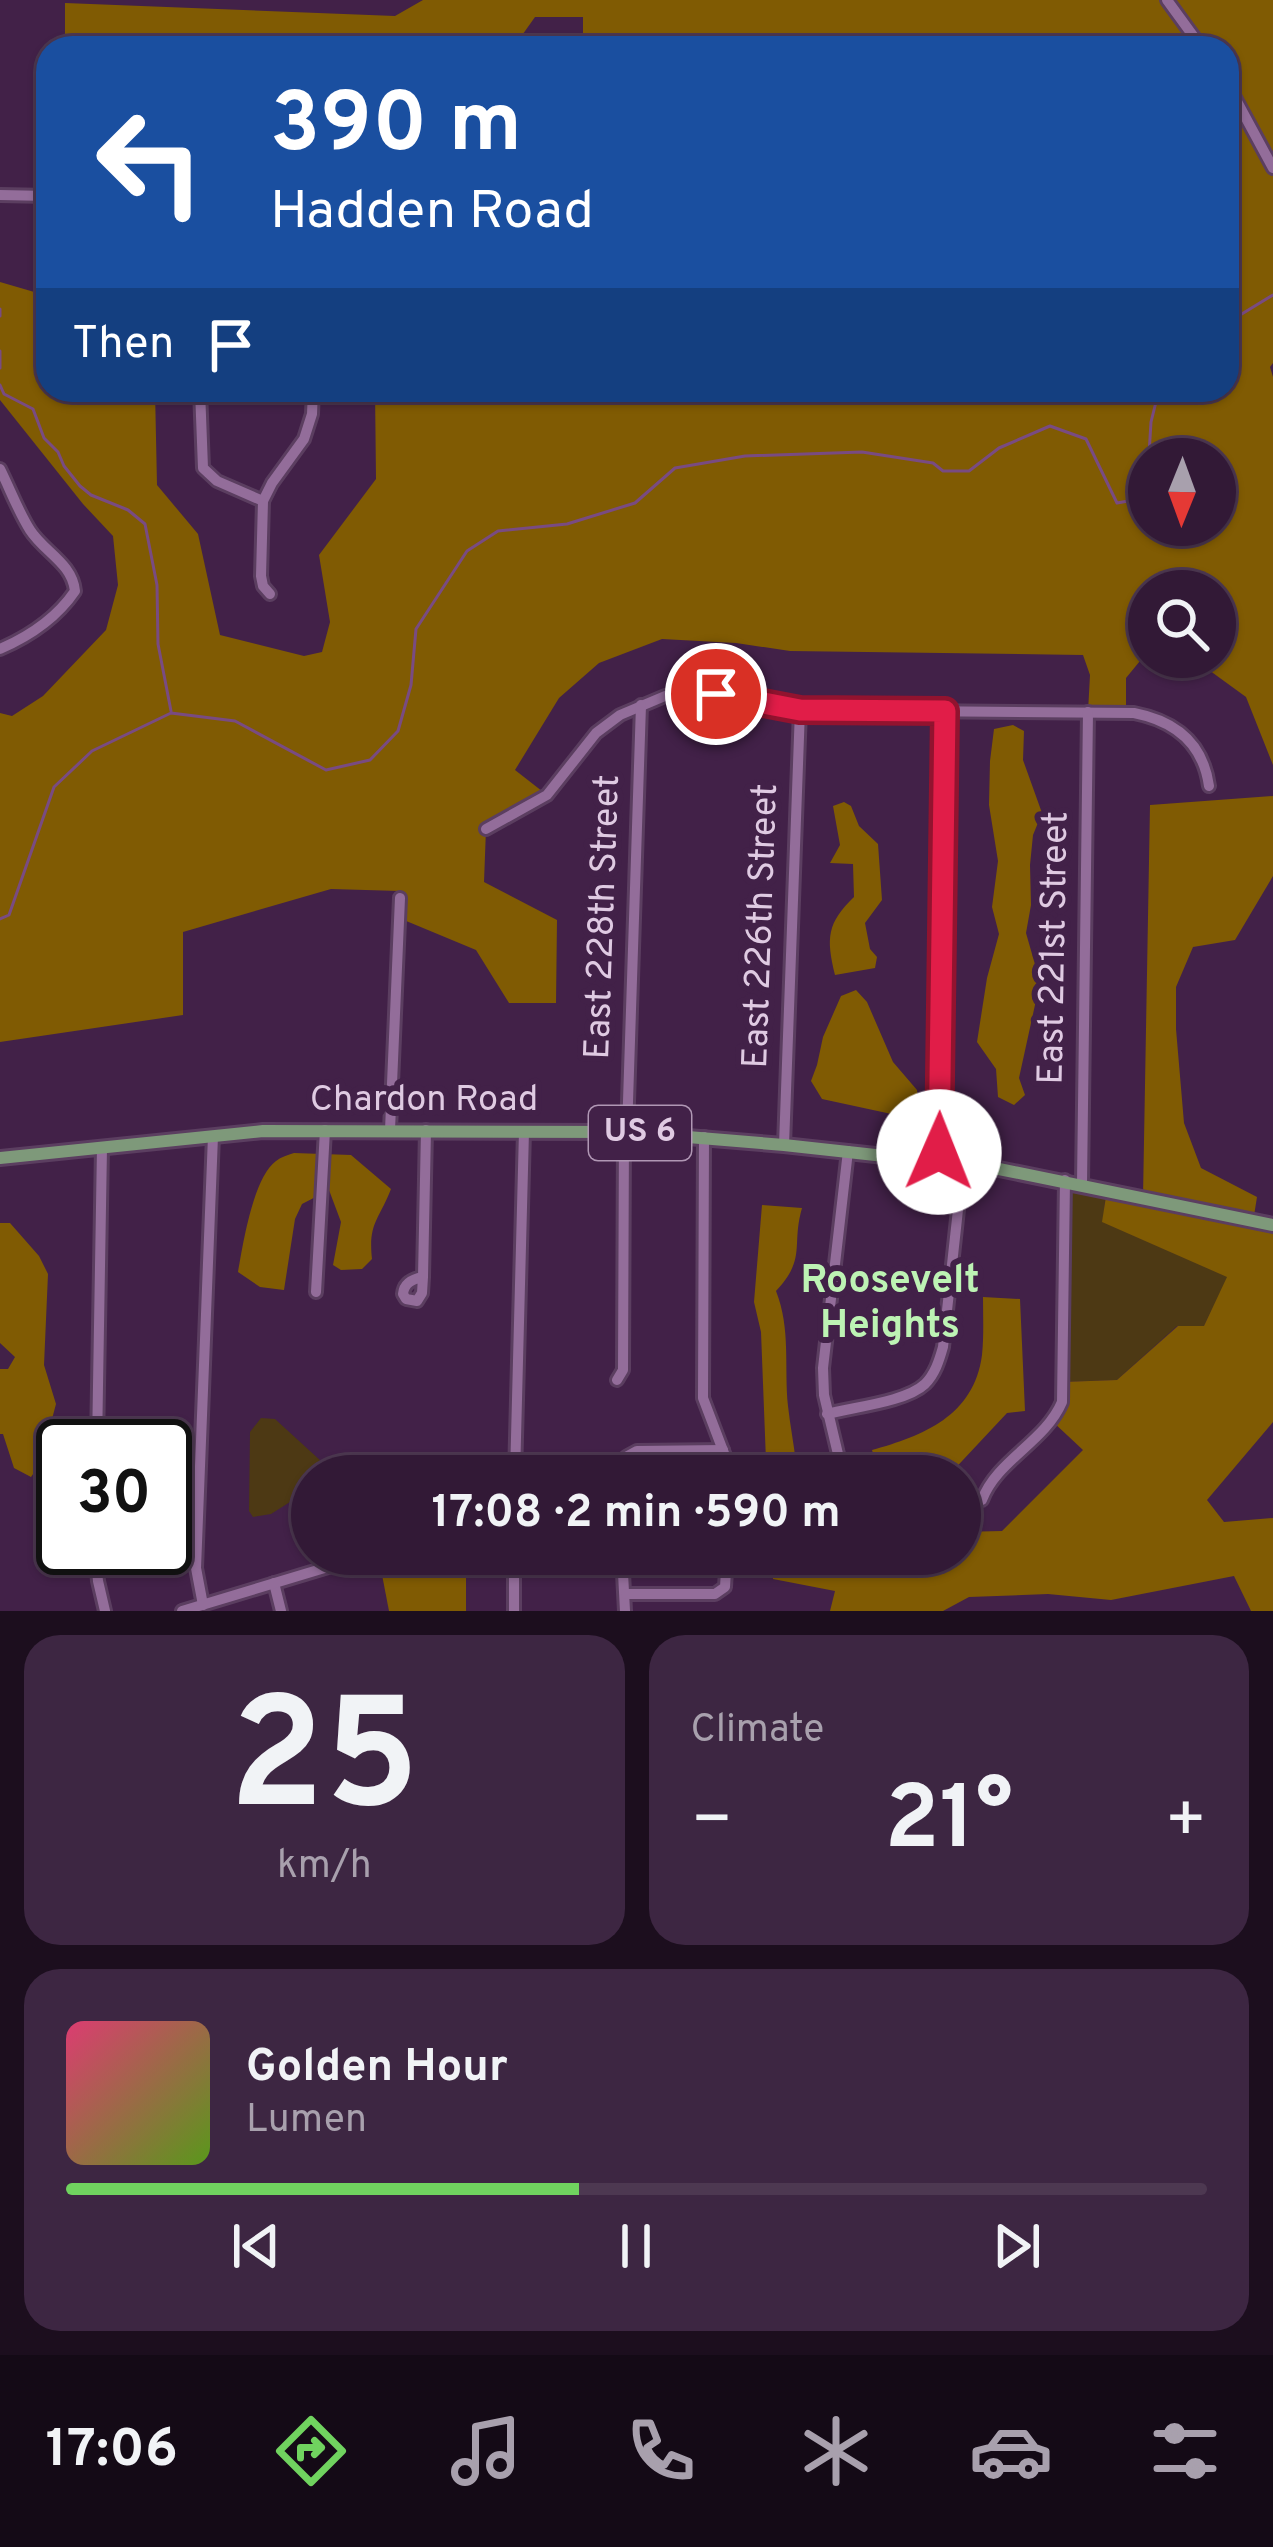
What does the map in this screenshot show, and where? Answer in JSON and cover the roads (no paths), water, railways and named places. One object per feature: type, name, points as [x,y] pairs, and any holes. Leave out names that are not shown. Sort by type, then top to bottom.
[{"type":"main road","name":"Chardon Road","points":[[0,1158],[213,1136],[325,1130],[626,1132],[963,1164],[1065,1180],[1273,1225]]},
{"type":"street","points":[[1167,0],[1193,36]]},
{"type":"street","points":[[1239,105],[1273,168]]},
{"type":"street","points":[[0,195],[36,196]]},
{"type":"street","points":[[200,402],[203,468],[217,481],[263,501]]},
{"type":"street","points":[[270,594],[261,576],[263,501],[304,439],[312,402]]},
{"type":"street","points":[[0,469],[26,524],[70,572],[75,591],[33,634],[0,650]]},
{"type":"street","points":[[486,829],[547,795],[596,733],[620,715],[665,696],[716,694],[800,710],[1134,713],[1173,726],[1188,737],[1199,753],[1209,786]]},
{"type":"street","name":"East 228th Street","points":[[617,1380],[623,1370],[641,705]]},
{"type":"street","name":"East 226th Street","points":[[784,1145],[800,710]]},
{"type":"street","points":[[939,1161],[945,711]]},
{"type":"street","name":"East 221st Street","points":[[1082,1184],[1088,712]]},
{"type":"street","points":[[390,1130],[400,898]]},
{"type":"street","points":[[316,1292],[325,1130]]},
{"type":"street","points":[[423,1277],[426,1130]]},
{"type":"street","points":[[516,1455],[524,1131]]},
{"type":"street","points":[[203,1604],[196,1568],[213,1136]]},
{"type":"street","points":[[704,1137],[703,1398],[724,1455]]},
{"type":"street","points":[[97,1419],[102,1147]]},
{"type":"street","points":[[838,1454],[827,1414],[823,1368],[848,1151]]},
{"type":"street","points":[[827,1414],[906,1394],[926,1383],[934,1372],[943,1348],[963,1164]]},
{"type":"street","points":[[982,1500],[988,1483],[1052,1421],[1062,1402],[1065,1180]]},
{"type":"street","points":[[628,1455],[723,1450]]},
{"type":"street","points":[[97,1575],[105,1611]]},
{"type":"street","points":[[182,1611],[301,1575]]},
{"type":"street","points":[[514,1575],[514,1611]]},
{"type":"street","points":[[624,1575],[625,1611]]},
{"type":"street","points":[[626,1594],[716,1594],[725,1587],[726,1575]]},
{"type":"street","points":[[274,1583],[281,1611]]},
{"type":"waterway","points":[[1239,316],[1273,295]]},
{"type":"waterway","points":[[0,309],[0,316]]},
{"type":"waterway","points":[[0,351],[0,368]]},
{"type":"waterway","points":[[0,385],[4,394],[33,409],[44,438],[80,486],[145,524],[157,585],[158,644],[171,711]]},
{"type":"waterway","points":[[0,919],[9,915],[54,787],[92,751],[171,713],[235,721],[326,770],[370,760],[398,731],[411,685],[416,629],[467,551],[498,531],[567,524],[635,503],[675,468],[745,456],[862,452],[933,463],[943,471],[969,471],[999,448],[1050,426],[1086,439],[1117,503],[1134,500],[1147,487],[1156,402]]},
{"type":"district","name":"Roosevelt Heights","points":[[890,1304]]}]
